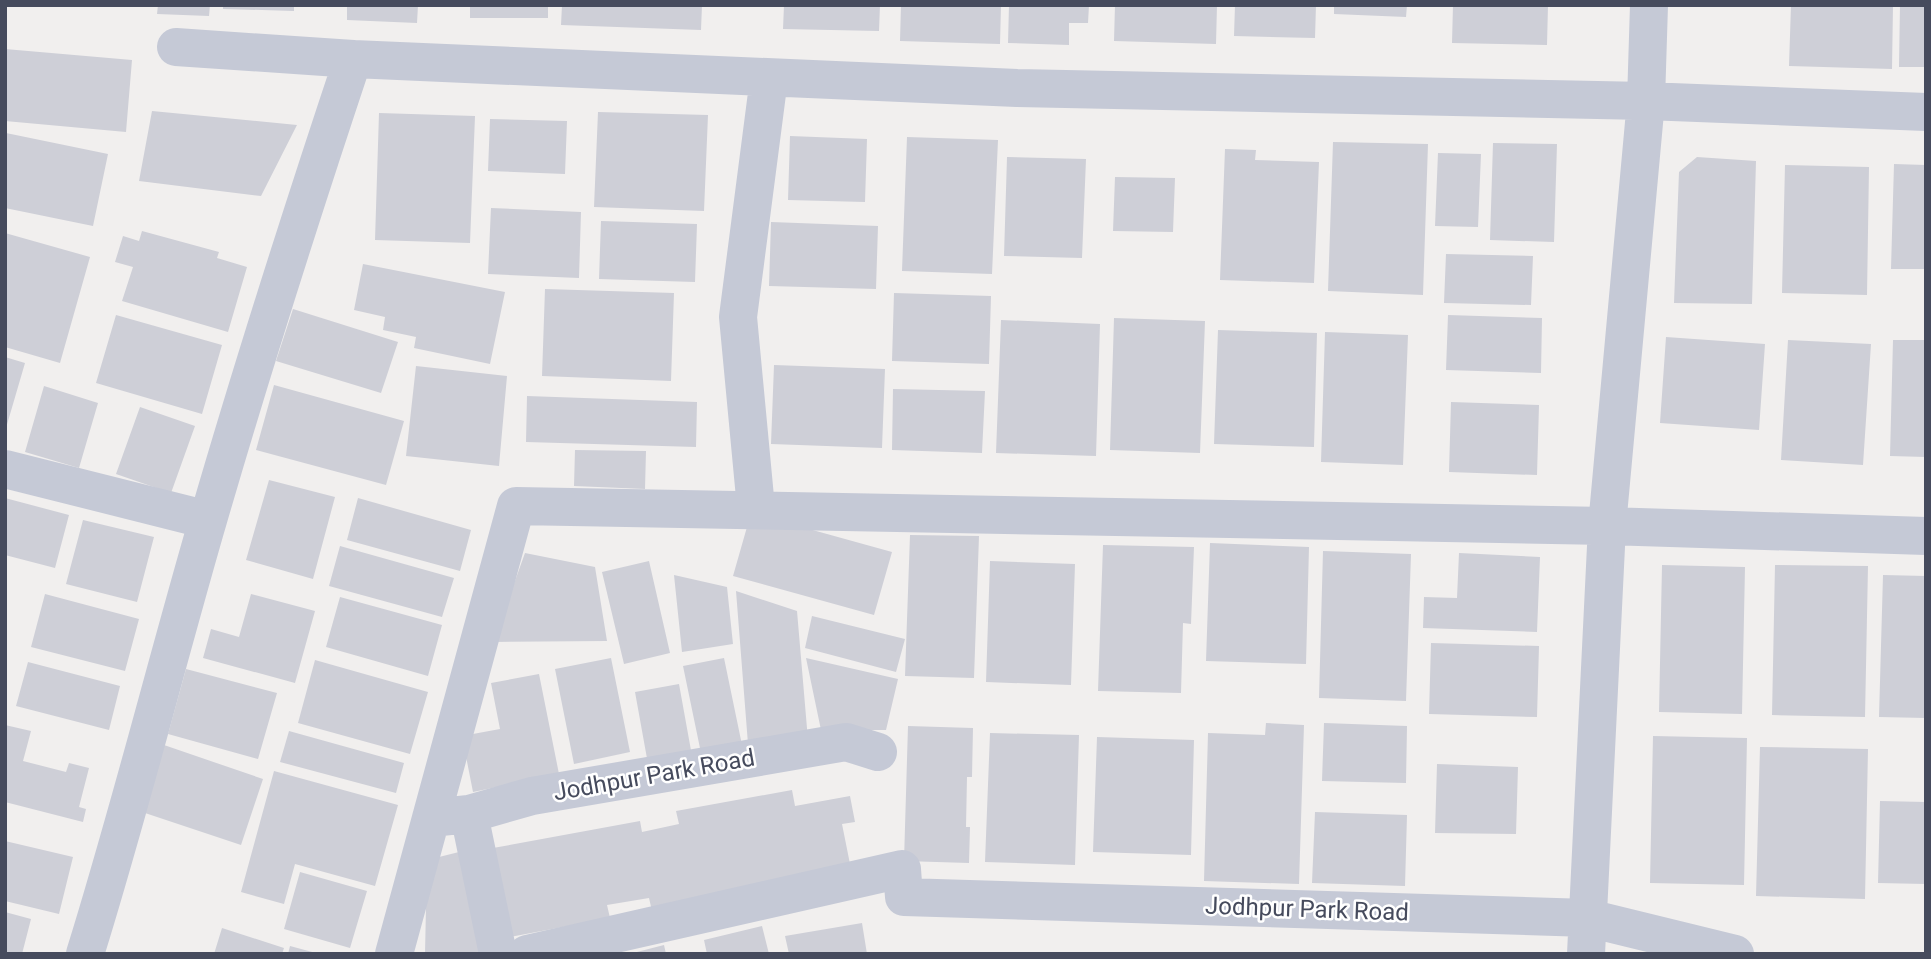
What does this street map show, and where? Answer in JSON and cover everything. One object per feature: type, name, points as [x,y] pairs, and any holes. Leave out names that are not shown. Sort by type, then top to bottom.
[{"type":"street","points":[[1587,936],[1607,526],[1646,101],[1649,5]]},
{"type":"street","points":[[176,47],[353,59],[1017,88],[1646,101],[1926,112]]},
{"type":"street","points":[[85,954],[121,839],[208,520],[294,235],[353,59]]},
{"type":"street","points":[[756,508],[738,317],[769,78]]},
{"type":"street","points":[[5,469],[208,520]]},
{"type":"street","points":[[394,954],[516,506],[756,508],[1607,526],[1926,536]]},
{"type":"street","name":"Jodhpur Park Road","points":[[431,818],[469,814],[532,796],[846,742],[878,752]]},
{"type":"street","points":[[469,814],[498,954]]},
{"type":"street","name":"Jodhpur Park Road","points":[[527,954],[902,869],[904,897],[1587,936],[1735,954]]},
{"type":"building","points":[[158,5],[210,5],[209,16],[157,14]]},
{"type":"building","points":[[223,5],[294,5],[294,11],[223,9]]},
{"type":"building","points":[[347,5],[418,5],[417,23],[347,20]]},
{"type":"building","points":[[470,5],[548,5],[548,18],[470,18]]},
{"type":"building","points":[[562,5],[702,5],[701,30],[561,25]]},
{"type":"building","points":[[784,5],[880,5],[879,31],[783,29]]},
{"type":"building","points":[[901,5],[1001,5],[1000,44],[900,41]]},
{"type":"building","points":[[1009,5],[1089,5],[1088,23],[1069,23],[1069,45],[1008,43]]},
{"type":"building","points":[[1115,5],[1217,5],[1216,44],[1114,41]]},
{"type":"building","points":[[1235,5],[1316,5],[1315,38],[1234,36]]},
{"type":"building","points":[[1334,5],[1407,5],[1406,17],[1334,14]]},
{"type":"building","points":[[1453,5],[1548,5],[1547,45],[1452,43]]},
{"type":"building","points":[[1791,5],[1893,5],[1892,69],[1789,66]]},
{"type":"building","points":[[1900,5],[1926,5],[1926,67],[1899,67]]},
{"type":"building","points":[[5,49],[132,60],[126,132],[5,121]]},
{"type":"building","points":[[152,111],[297,125],[261,196],[139,181]]},
{"type":"building","points":[[598,112],[708,115],[704,211],[594,207]]},
{"type":"building","points":[[379,113],[475,116],[470,243],[375,240]]},
{"type":"building","points":[[490,119],[567,121],[565,174],[488,171]]},
{"type":"building","points":[[6,133],[108,154],[93,226],[5,208]]},
{"type":"building","points":[[790,136],[867,139],[865,202],[788,200]]},
{"type":"building","points":[[907,137],[998,140],[992,274],[902,271]]},
{"type":"building","points":[[1333,142],[1428,144],[1423,295],[1328,291]]},
{"type":"building","points":[[1493,143],[1557,144],[1554,242],[1490,240]]},
{"type":"building","points":[[1225,149],[1256,150],[1255,160],[1319,162],[1314,283],[1220,280]]},
{"type":"building","points":[[1438,153],[1481,154],[1478,227],[1435,226]]},
{"type":"building","points":[[1007,157],[1086,159],[1082,258],[1004,256]]},
{"type":"building","points":[[1697,157],[1756,161],[1752,304],[1674,303],[1679,172]]},
{"type":"building","points":[[1894,164],[1926,165],[1925,269],[1891,269]]},
{"type":"building","points":[[1785,165],[1869,167],[1867,295],[1782,293]]},
{"type":"building","points":[[1115,177],[1175,178],[1173,232],[1113,231]]},
{"type":"building","points":[[491,208],[581,212],[579,278],[488,274]]},
{"type":"building","points":[[601,221],[697,224],[695,282],[599,279]]},
{"type":"building","points":[[771,222],[878,226],[876,289],[769,286]]},
{"type":"building","points":[[142,231],[219,252],[217,258],[247,267],[228,332],[122,301],[133,267],[115,262],[123,236],[139,241]]},
{"type":"building","points":[[5,233],[90,257],[60,363],[5,347]]},
{"type":"building","points":[[1446,254],[1533,256],[1531,305],[1444,303]]},
{"type":"building","points":[[363,264],[505,292],[490,364],[414,348],[416,337],[383,330],[385,317],[354,310]]},
{"type":"building","points":[[545,289],[674,293],[671,381],[542,376]]},
{"type":"building","points":[[894,293],[991,296],[989,364],[892,361]]},
{"type":"building","points":[[293,309],[398,342],[381,393],[276,361]]},
{"type":"building","points":[[116,315],[222,345],[202,414],[96,383]]},
{"type":"building","points":[[1448,315],[1542,318],[1541,373],[1446,370]]},
{"type":"building","points":[[1114,318],[1205,321],[1200,453],[1110,450]]},
{"type":"building","points":[[1001,320],[1100,324],[1096,456],[996,453]]},
{"type":"building","points":[[1218,330],[1317,333],[1314,447],[1214,444]]},
{"type":"building","points":[[1325,332],[1408,335],[1403,465],[1321,462]]},
{"type":"building","points":[[1666,337],[1765,344],[1759,430],[1660,423]]},
{"type":"building","points":[[1788,340],[1871,344],[1863,465],[1781,460]]},
{"type":"building","points":[[1893,340],[1926,340],[1926,457],[1890,456]]},
{"type":"building","points":[[5,357],[25,363],[6,428],[5,428]]},
{"type":"building","points":[[774,365],[885,369],[882,448],[771,444]]},
{"type":"building","points":[[416,366],[507,376],[499,466],[406,456]]},
{"type":"building","points":[[274,385],[404,421],[386,485],[256,450]]},
{"type":"building","points":[[44,386],[98,403],[79,468],[25,452]]},
{"type":"building","points":[[893,389],[985,391],[982,453],[892,450]]},
{"type":"building","points":[[527,396],[697,402],[696,447],[526,442]]},
{"type":"building","points":[[1451,402],[1539,405],[1537,475],[1449,472]]},
{"type":"building","points":[[140,407],[195,426],[171,493],[116,474]]},
{"type":"building","points":[[575,450],[646,451],[645,489],[574,486]]},
{"type":"building","points":[[269,480],[335,497],[313,579],[246,560]]},
{"type":"building","points":[[5,498],[69,515],[55,568],[5,555]]},
{"type":"building","points":[[358,498],[471,530],[460,571],[347,540]]},
{"type":"building","points":[[751,513],[892,552],[874,615],[733,576]]},
{"type":"building","points":[[83,520],[154,537],[137,602],[66,584]]},
{"type":"building","points":[[910,535],[979,536],[974,678],[905,676]]},
{"type":"building","points":[[1210,543],[1309,547],[1306,664],[1206,661]]},
{"type":"building","points":[[1103,545],[1194,547],[1191,624],[1183,623],[1181,693],[1098,691]]},
{"type":"building","points":[[340,546],[454,578],[442,617],[329,586]]},
{"type":"building","points":[[1323,551],[1411,554],[1406,701],[1319,698]]},
{"type":"building","points":[[525,553],[595,567],[607,641],[493,642]]},
{"type":"building","points":[[1459,553],[1540,557],[1537,632],[1423,628],[1424,597],[1457,598]]},
{"type":"building","points":[[649,561],[670,653],[624,664],[602,572]]},
{"type":"building","points":[[990,561],[1075,564],[1071,685],[986,682]]},
{"type":"building","points":[[1662,565],[1745,567],[1742,714],[1659,712]]},
{"type":"building","points":[[1775,565],[1868,566],[1865,717],[1772,715]]},
{"type":"building","points":[[674,575],[727,587],[733,644],[682,652]]},
{"type":"building","points":[[1883,575],[1926,576],[1926,718],[1879,717]]},
{"type":"building","points":[[736,591],[797,611],[808,740],[748,744]]},
{"type":"building","points":[[45,594],[139,619],[125,671],[31,647]]},
{"type":"building","points":[[251,594],[315,611],[295,683],[203,658],[211,629],[239,637]]},
{"type":"building","points":[[340,597],[442,625],[428,676],[326,647]]},
{"type":"building","points":[[812,616],[905,639],[896,672],[805,648]]},
{"type":"building","points":[[1431,643],[1539,646],[1537,717],[1429,714]]},
{"type":"building","points":[[611,658],[630,752],[574,764],[555,669]]},
{"type":"building","points":[[724,658],[742,745],[701,753],[683,666]]},
{"type":"building","points":[[806,658],[898,679],[886,730],[821,730]]},
{"type":"building","points":[[315,660],[428,692],[410,754],[298,723]]},
{"type":"building","points":[[28,662],[120,686],[109,730],[16,706]]},
{"type":"building","points":[[186,669],[277,693],[258,759],[168,734]]},
{"type":"building","points":[[539,674],[559,774],[473,792],[462,736],[500,729],[491,683]]},
{"type":"building","points":[[679,684],[692,756],[648,764],[635,692]]},
{"type":"building","points":[[1266,723],[1304,725],[1299,884],[1204,881],[1208,733],[1265,735]]},
{"type":"building","points":[[1324,723],[1407,726],[1406,783],[1322,781]]},
{"type":"building","points":[[5,725],[31,731],[23,761],[66,772],[69,763],[89,768],[79,807],[86,809],[83,822],[5,802]]},
{"type":"building","points":[[908,726],[973,728],[972,777],[967,777],[966,827],[970,827],[969,863],[904,861]]},
{"type":"building","points":[[289,731],[404,763],[396,793],[280,762]]},
{"type":"building","points":[[990,733],[1079,735],[1075,865],[985,862]]},
{"type":"building","points":[[1653,736],[1747,738],[1744,885],[1650,883]]},
{"type":"building","points":[[1097,737],[1194,740],[1191,855],[1093,852]]},
{"type":"building","points":[[164,745],[263,779],[241,845],[142,812]]},
{"type":"building","points":[[1760,747],[1868,749],[1865,899],[1756,896]]},
{"type":"building","points":[[1437,764],[1518,767],[1516,834],[1435,833]]},
{"type":"building","points":[[274,771],[398,805],[375,886],[295,864],[284,904],[241,892]]},
{"type":"building","points":[[792,790],[795,806],[850,796],[855,822],[842,824],[852,874],[652,911],[649,898],[607,905],[610,918],[510,937],[493,848],[640,821],[642,832],[679,824],[676,811]]},
{"type":"building","points":[[1880,801],[1926,802],[1926,884],[1878,883]]},
{"type":"building","points":[[1315,812],[1407,815],[1405,886],[1312,883]]},
{"type":"building","points":[[5,841],[73,857],[59,914],[5,901]]},
{"type":"building","points":[[459,852],[482,954],[425,954],[427,860]]},
{"type":"building","points":[[300,872],[367,891],[350,948],[284,929]]},
{"type":"building","points":[[5,912],[31,919],[22,954],[5,954]]},
{"type":"building","points":[[862,923],[867,954],[789,954],[785,936]]},
{"type":"building","points":[[762,926],[769,954],[707,954],[704,940]]},
{"type":"building","points":[[222,928],[284,948],[282,954],[214,954]]},
{"type":"building","points":[[664,945],[666,954],[633,954],[633,953]]},
{"type":"building","points":[[290,946],[316,953],[316,954],[288,954]]}]
